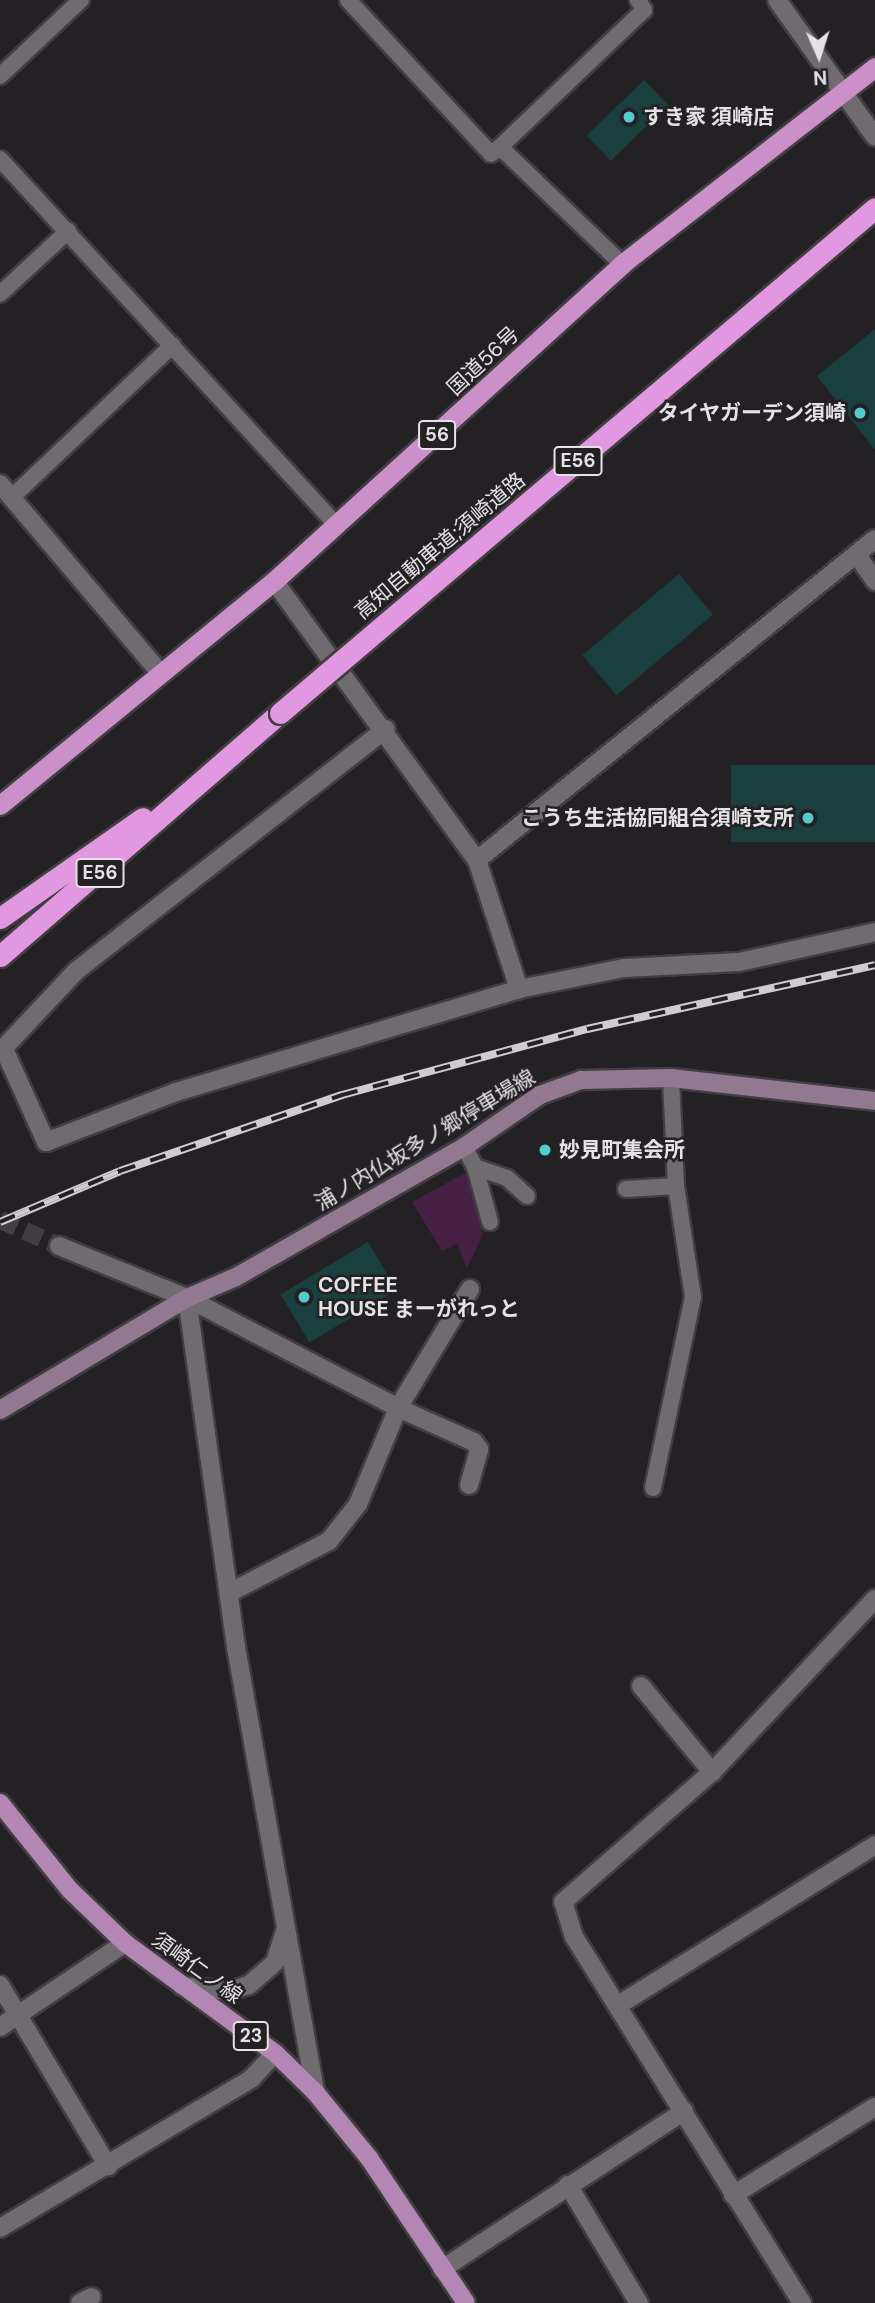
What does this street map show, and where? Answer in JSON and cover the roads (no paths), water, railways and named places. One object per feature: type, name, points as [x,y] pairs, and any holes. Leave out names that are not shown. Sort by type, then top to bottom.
[{"type":"highway","name":"国道56号","points":[[0,805],[274,581],[622,264],[875,67]]},
{"type":"highway","name":"高知自動車道;須崎道路","points":[[0,956],[82,890],[194,784],[875,208]]},
{"type":"highway","name":"高知自動車道;須崎道路","points":[[0,918],[194,784]]},
{"type":"main road","name":"浦ノ内仏坂多ノ郷停車場線","points":[[0,1410],[187,1298],[236,1277],[464,1147],[540,1095],[581,1080],[671,1079],[875,1101]]},
{"type":"main road","name":"須崎仁ノ線","points":[[0,1803],[70,1890],[125,1943],[275,2053],[315,2092],[369,2158],[466,2303]]},
{"type":"street","points":[[777,0],[841,94],[875,136]]},
{"type":"street","points":[[6,490],[161,674]]},
{"type":"street","points":[[477,860],[875,539]]},
{"type":"street","points":[[857,555],[875,581]]},
{"type":"street","points":[[274,581],[386,729],[477,860],[519,989]]},
{"type":"street","points":[[386,729],[76,971],[2,1050],[46,1142],[176,1092],[519,989],[624,968],[739,962],[875,932]]},
{"type":"street","points":[[59,1246],[187,1298],[398,1408],[474,1442],[479,1449],[469,1485]]},
{"type":"street","points":[[229,1593],[329,1541],[358,1504],[398,1408],[470,1289]]},
{"type":"street","points":[[187,1298],[229,1593],[285,1932],[315,2092]]},
{"type":"street","points":[[802,2303],[733,2195],[620,2004],[574,1937],[563,1902],[712,1772],[875,1599]]},
{"type":"street","points":[[641,1686],[712,1772]]},
{"type":"street","points":[[620,2004],[875,1845]]},
{"type":"street","points":[[182,1986],[230,1991],[249,1985],[275,1962],[285,1932]]},
{"type":"street","points":[[0,2027],[125,1943]]},
{"type":"street","points":[[0,1985],[108,2166]]},
{"type":"street","points":[[0,2228],[251,2079],[275,2053]]},
{"type":"street","points":[[733,2195],[875,2107]]},
{"type":"street","points":[[442,2269],[684,2112]]},
{"type":"street","points":[[568,2185],[639,2303]]},
{"type":"lane","points":[[0,76],[81,0]]},
{"type":"lane","points":[[348,0],[491,154],[644,10],[638,0]]},
{"type":"lane","points":[[500,147],[622,264]]},
{"type":"lane","points":[[0,159],[337,526]]},
{"type":"lane","points":[[0,293],[68,231]]},
{"type":"lane","points":[[6,490],[173,345]]},
{"type":"lane","points":[[653,1488],[693,1297],[676,1186],[671,1079]]},
{"type":"lane","points":[[464,1147],[475,1167],[490,1222]]},
{"type":"lane","points":[[475,1167],[508,1178],[527,1196]]},
{"type":"lane","points":[[626,1189],[676,1186]]},
{"type":"tunnel","points":[[0,1220],[59,1246]]},
{"type":"railway","points":[[0,1222],[120,1171],[342,1095],[587,1029],[875,965]]},
{"type":"place","name":"すき家 須崎店","points":[[629,117]]},
{"type":"place","name":"タイヤガーデン須崎","points":[[860,413]]},
{"type":"place","name":"こうち生活協同組合須崎支所","points":[[808,818]]},
{"type":"place","name":"妙見町集会所","points":[[545,1150]]},
{"type":"place","name":"COFFEE HOUSE まーがれっと","points":[[304,1297]]}]
